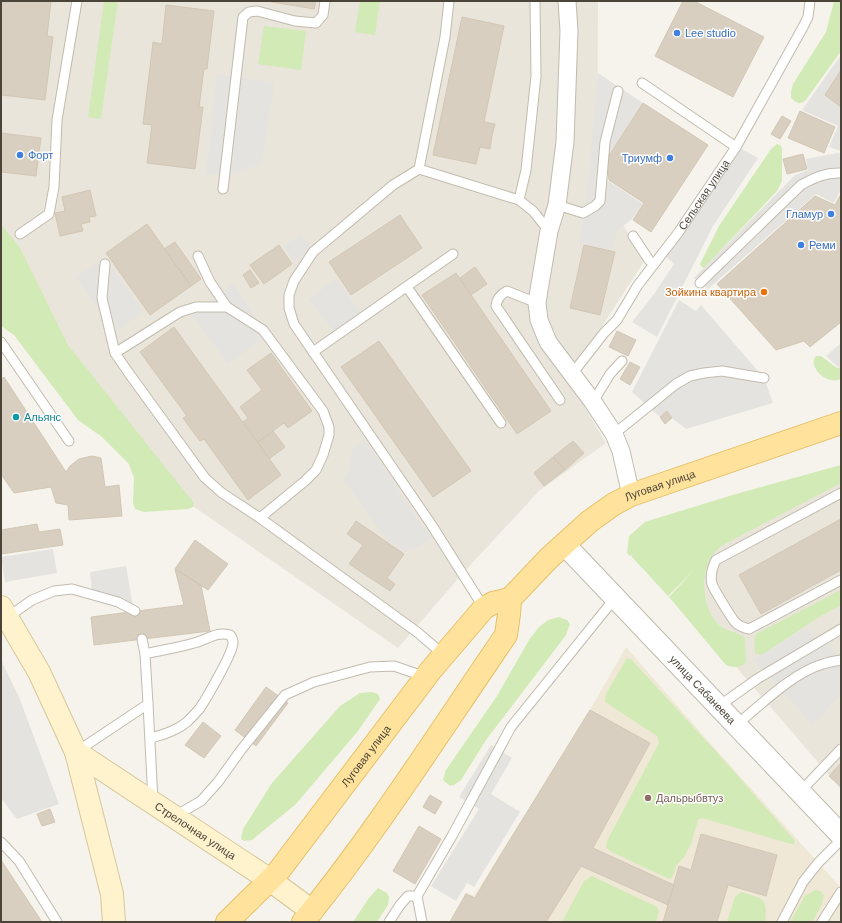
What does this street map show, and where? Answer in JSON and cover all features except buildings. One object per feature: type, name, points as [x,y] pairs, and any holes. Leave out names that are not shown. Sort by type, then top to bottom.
[{"type":"main road","name":"Луговая улица","points":[[227,922],[270,880],[426,677],[484,608],[493,603],[510,599],[564,544],[590,521],[631,494],[841,423]]},
{"type":"main road","points":[[308,917],[396,796],[506,635],[510,614],[510,599]]},
{"type":"main road","points":[[4,612],[39,672],[76,752],[112,894],[114,922]]},
{"type":"main road","name":"Стрелочная улица","points":[[76,752],[270,880],[308,917]]},
{"type":"street","points":[[567,1],[569,39],[565,142],[557,205],[549,231],[537,303],[539,320],[548,342],[593,402],[614,434],[621,451],[631,494]]},
{"type":"street","name":"улица Сабанеева","points":[[564,544],[841,835]]},
{"type":"lane","points":[[20,234],[49,214],[54,187],[57,120],[77,1]]},
{"type":"lane","points":[[223,189],[243,17],[249,12],[257,11],[295,21],[316,23],[323,14],[325,1]]},
{"type":"lane","points":[[449,1],[445,37],[419,169],[393,185],[313,252],[294,281],[289,295],[289,308],[294,324],[431,524],[484,608]]},
{"type":"lane","points":[[519,200],[526,170],[536,76],[535,1]]},
{"type":"lane","name":"Сельская улица","points":[[572,374],[604,333],[617,320],[638,285],[678,233],[736,147],[803,27],[808,16],[810,1]]},
{"type":"lane","points":[[642,83],[736,147]]},
{"type":"lane","points":[[557,205],[583,213],[595,206],[600,201],[605,142],[618,92]]},
{"type":"lane","points":[[419,169],[519,200],[533,211],[549,231]]},
{"type":"lane","points":[[700,284],[801,185],[827,174],[841,173]]},
{"type":"lane","points":[[633,236],[649,260],[654,264]]},
{"type":"lane","points":[[313,352],[452,254]]},
{"type":"lane","points":[[198,256],[210,282],[227,307],[263,330],[323,411],[329,427],[326,445],[316,470],[260,518]]},
{"type":"lane","points":[[105,264],[102,298],[115,353],[205,478],[222,493],[260,518],[417,632],[444,655]]},
{"type":"lane","points":[[407,287],[501,423]]},
{"type":"lane","points":[[537,303],[516,293],[508,291],[502,293],[498,298],[496,306],[560,400]]},
{"type":"lane","points":[[115,353],[180,312],[196,307],[227,307]]},
{"type":"lane","points":[[1,342],[68,441]]},
{"type":"lane","points":[[593,402],[610,374],[622,361]]},
{"type":"lane","points":[[614,434],[676,384],[690,376],[722,371],[764,378]]},
{"type":"lane","points":[[841,492],[716,560],[711,576],[712,586],[735,622],[742,627],[749,629],[841,580]]},
{"type":"lane","points":[[4,612],[54,591],[72,589],[118,602],[135,611]]},
{"type":"lane","points":[[422,922],[417,896],[452,836],[511,727],[615,598]]},
{"type":"lane","points":[[719,706],[757,679],[841,629]]},
{"type":"lane","points":[[145,654],[196,643],[213,635],[223,633],[230,635],[233,638],[234,644],[227,660],[199,709],[180,728],[151,738]]},
{"type":"lane","points":[[142,639],[145,654],[151,738],[153,802]]},
{"type":"lane","points":[[736,725],[767,698],[801,674],[822,664],[841,660]]},
{"type":"lane","points":[[174,816],[201,801],[218,782],[241,750],[285,695],[314,682],[370,667],[394,666],[426,677]]},
{"type":"lane","points":[[76,752],[148,704]]},
{"type":"lane","points":[[800,792],[841,749]]},
{"type":"lane","points":[[782,922],[803,882],[818,863],[841,840]]},
{"type":"lane","points":[[1,842],[19,861],[57,922]]},
{"type":"lane","points":[[822,922],[841,892]]},
{"type":"lane","points":[[390,922],[400,904],[408,896],[417,896]]},
{"type":"shaded area","points":[[1,1],[598,1],[597,184],[645,260],[568,379],[606,443],[539,491],[463,573],[398,648],[158,482],[1,313]]},
{"type":"shaded area","points":[[841,55],[841,151],[829,147],[838,126],[802,110]]},
{"type":"shaded area","points":[[598,73],[643,103],[605,160],[607,180],[643,204],[632,219],[617,231],[612,251],[579,242],[587,192]]},
{"type":"shaded area","points":[[217,74],[274,83],[262,164],[236,173],[206,175]]},
{"type":"shaded area","points":[[733,144],[758,158],[713,226],[657,337],[632,322],[654,294],[674,264],[660,251]]},
{"type":"shaded area","points":[[838,153],[841,154],[841,190],[834,203],[816,194],[708,289],[694,278],[795,175],[808,170],[806,159]]},
{"type":"shaded area","points":[[301,234],[312,248],[294,261],[284,246]]},
{"type":"shaded area","points":[[105,258],[144,312],[115,332],[76,277]]},
{"type":"shaded area","points":[[336,279],[360,311],[333,331],[309,299]]},
{"type":"shaded area","points":[[233,284],[269,334],[228,364],[191,314]]},
{"type":"shaded area","points":[[679,300],[696,311],[701,305],[764,378],[773,403],[686,429],[672,418],[667,411],[660,417],[632,392]]},
{"type":"shaded area","points":[[841,343],[841,366],[838,367],[826,356]]},
{"type":"shaded area","points":[[366,440],[411,510],[432,538],[420,546],[404,552],[387,540],[343,479],[349,469],[352,450]]},
{"type":"shaded area","points":[[841,478],[841,789],[676,597],[714,547]]},
{"type":"shaded area","points":[[53,549],[57,573],[5,582],[1,557]]},
{"type":"shaded area","points":[[126,566],[133,606],[92,591],[90,572]]},
{"type":"shaded area","points":[[805,628],[833,650],[841,665],[841,695],[813,725],[753,660]]},
{"type":"shaded area","name":"Дальрыбвтуз","points":[[626,647],[701,733],[841,888],[841,922],[449,922],[466,892],[474,896],[590,710]]},
{"type":"shaded area","points":[[1,660],[19,697],[59,804],[17,819],[1,798]]},
{"type":"shaded area","points":[[491,745],[512,758],[491,794],[520,812],[474,887],[467,883],[456,901],[431,886],[479,809],[459,797]]},
{"type":"green space","points":[[104,1],[118,1],[101,119],[88,117]]},
{"type":"green space","points":[[360,1],[380,1],[375,35],[355,32]]},
{"type":"green space","points":[[834,1],[841,1],[841,51],[805,101],[798,103],[791,98],[793,84],[826,32]]},
{"type":"green space","points":[[264,26],[306,31],[301,70],[258,64]]},
{"type":"green space","points":[[777,144],[782,148],[782,181],[777,191],[704,268],[700,264],[719,226],[771,149]]},
{"type":"green space","points":[[1,224],[20,248],[68,345],[194,503],[193,507],[188,509],[144,512],[135,509],[133,503],[134,478],[129,464],[102,437],[78,420],[14,335],[1,326]]},
{"type":"green space","points":[[816,356],[821,356],[837,368],[841,367],[841,379],[827,379],[820,374],[814,363]]},
{"type":"green space","points":[[841,465],[841,483],[723,545],[714,553],[709,561],[704,579],[704,589],[709,609],[721,627],[745,638],[746,662],[742,665],[731,667],[726,665],[669,597],[695,569],[668,596],[631,556],[634,553],[630,556],[627,553],[629,536],[645,522],[736,494]]},
{"type":"green space","points":[[841,590],[841,605],[816,619],[762,655],[755,653],[754,639],[756,634]]},
{"type":"green space","points":[[559,617],[567,620],[570,624],[566,635],[486,740],[461,780],[450,786],[443,780],[446,770],[497,696],[529,640],[539,627],[548,620]]},
{"type":"green space","points":[[627,658],[631,659],[730,767],[795,841],[794,844],[702,818],[698,820],[691,844],[684,857],[677,865],[672,877],[669,879],[610,851],[606,847],[607,841],[659,743],[657,736],[605,702],[606,694]]},
{"type":"green space","points":[[372,692],[378,694],[380,699],[358,731],[296,804],[252,840],[244,841],[241,839],[243,829],[272,783],[340,706],[360,693]]},
{"type":"green space","points":[[592,876],[657,907],[659,911],[656,922],[562,922],[584,881]]},
{"type":"green space","points":[[378,888],[387,893],[389,897],[388,905],[377,922],[353,922],[369,898]]},
{"type":"green space","points":[[815,890],[820,891],[824,895],[821,906],[812,922],[790,922],[805,896]]},
{"type":"green space","points":[[741,892],[759,898],[765,903],[765,922],[727,922],[735,897]]},
{"type":"place","name":"Lee studio","points":[[677,33]]},
{"type":"place","name":"Форт","points":[[20,155]]},
{"type":"place","name":"Триумф","points":[[670,158]]},
{"type":"place","name":"Гламур","points":[[831,214]]},
{"type":"place","name":"Реми","points":[[801,245]]},
{"type":"place","name":"Зойкина квартира","points":[[764,292]]},
{"type":"place","name":"Альянс","points":[[16,417]]},
{"type":"place","name":"Дальрыбвтуз","points":[[648,798]]}]
